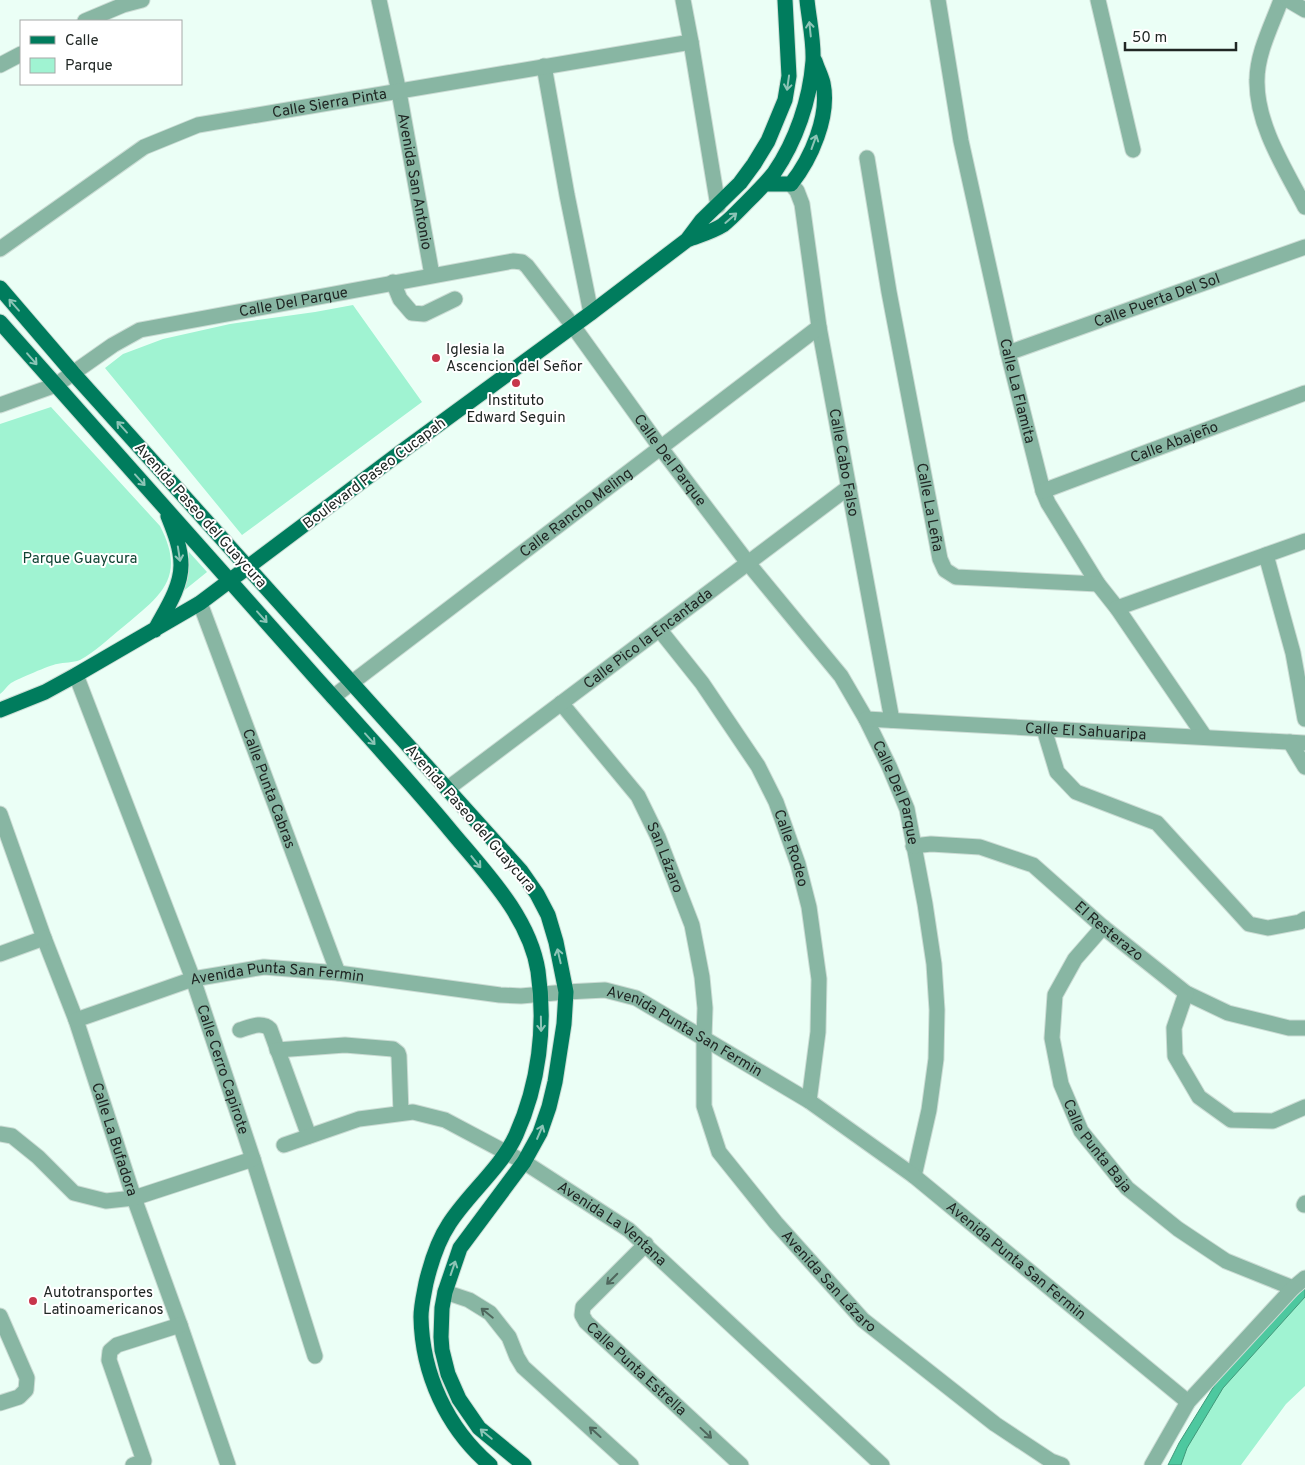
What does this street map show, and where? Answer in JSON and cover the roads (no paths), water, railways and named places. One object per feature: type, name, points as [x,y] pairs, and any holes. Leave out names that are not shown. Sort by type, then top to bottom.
[{"type":"main road","points":[[687,240],[702,220],[740,183],[754,164],[768,141],[785,100],[789,76],[785,0]]},
{"type":"main road","points":[[765,184],[791,184],[802,170],[814,146],[822,119],[824,104],[823,84],[813,54],[807,0]]},
{"type":"main road","points":[[687,240],[723,225],[765,184],[775,171],[795,133],[804,109],[810,82],[813,54]]},
{"type":"main road","name":"Boulevard Paseo Cucapah","points":[[0,710],[45,692],[200,603],[687,240]]},
{"type":"main road","name":"Avenida Paseo del Guaycura","points":[[0,288],[73,373],[521,871],[537,894],[548,915],[556,942],[566,992],[564,1024],[555,1082],[540,1133],[524,1162],[460,1248],[445,1292],[442,1308],[442,1350],[448,1374],[458,1399],[479,1428],[524,1465]]},
{"type":"main road","name":"Avenida Paseo del Guaycura","points":[[0,322],[414,787],[503,894],[518,917],[530,941],[538,968],[542,1030],[536,1074],[530,1098],[515,1138],[505,1154],[449,1223],[439,1243],[430,1264],[421,1317],[425,1356],[431,1378],[443,1408],[471,1447],[490,1465]]},
{"type":"main road","points":[[155,630],[179,580],[181,565],[180,550],[164,507]]},
{"type":"street","points":[[88,20],[122,2],[142,0]]},
{"type":"street","name":"Avenida San Antonio","points":[[379,0],[399,92],[432,275]]},
{"type":"street","points":[[682,0],[692,42],[718,206]]},
{"type":"street","name":"Calle La Flamita","points":[[938,0],[961,140],[1008,353],[1043,491],[1048,503],[1098,584],[1118,608],[1205,737]]},
{"type":"street","points":[[1098,0],[1134,150]]},
{"type":"street","points":[[1281,0],[1261,52],[1257,79],[1260,108],[1277,153],[1305,207]]},
{"type":"street","points":[[1288,0],[1305,10]]},
{"type":"street","name":"Calle Sierra Pinta","points":[[0,249],[144,147],[198,125],[692,42]]},
{"type":"street","points":[[0,65],[20,55]]},
{"type":"street","points":[[544,66],[567,195],[591,313]]},
{"type":"street","name":"Calle La Leña","points":[[868,158],[889,292],[940,559],[945,570],[956,577],[1098,584]]},
{"type":"street","name":"Calle Cabo Falso","points":[[791,184],[797,191],[802,204],[819,327],[892,720]]},
{"type":"street","name":"Calle Puerta Del Sol","points":[[1008,353],[1305,247]]},
{"type":"street","name":"Calle Del Parque","points":[[0,405],[56,385],[113,345],[140,330],[513,261],[522,262],[527,266],[573,326],[660,448],[748,562],[841,676],[866,719],[889,766],[907,809],[934,964],[937,1010],[936,1059],[929,1110],[914,1176]]},
{"type":"street","points":[[394,282],[400,299],[412,314],[424,314],[455,299]]},
{"type":"street","name":"Calle Rancho Meling","points":[[333,697],[819,327]]},
{"type":"street","name":"Calle Abajeño","points":[[1043,491],[1305,393]]},
{"type":"street","name":"Calle Pico la Encantada","points":[[447,789],[849,486]]},
{"type":"street","points":[[1118,608],[1305,541]]},
{"type":"street","points":[[1266,555],[1293,653],[1305,719]]},
{"type":"street","name":"Calle Punta Cabras","points":[[200,603],[338,973]]},
{"type":"street","name":"Calle Rodeo","points":[[659,629],[702,683],[758,766],[776,802],[798,864],[809,907],[819,979],[818,1032],[809,1102]]},
{"type":"street","name":"Calle Cerro Capirote","points":[[76,675],[193,979],[254,1159],[315,1356]]},
{"type":"street","name":"San Lázaro","points":[[561,703],[638,796],[658,837],[692,925],[702,977],[705,1008],[704,1038]]},
{"type":"street","name":"Calle El Sahuaripa","points":[[866,719],[1298,742]]},
{"type":"street","points":[[1044,729],[1057,772],[1076,792],[1157,823],[1249,924],[1268,928],[1300,922],[1305,919]]},
{"type":"street","points":[[1298,742],[1305,768]]},
{"type":"street","name":"Calle La Bufadora","points":[[0,814],[44,938],[76,1020],[134,1198],[228,1465]]},
{"type":"street","name":"El Resterazo","points":[[914,846],[931,844],[980,847],[1033,865],[1103,927],[1186,993],[1228,1013],[1289,1028],[1305,1028]]},
{"type":"street","name":"Calle Punta Baja","points":[[1103,927],[1075,959],[1055,995],[1052,1038],[1061,1084],[1080,1130],[1127,1188],[1178,1229],[1226,1261],[1293,1288]]},
{"type":"street","points":[[0,954],[44,938]]},
{"type":"street","name":"Avenida Punta San Fermin","points":[[76,1020],[193,979],[264,967],[338,973],[500,995],[520,996],[605,990],[636,998],[809,1102],[914,1176],[1188,1402]]},
{"type":"street","points":[[1186,993],[1174,1028],[1175,1056],[1199,1097],[1231,1120],[1273,1121],[1305,1107]]},
{"type":"street","points":[[240,1030],[262,1025],[270,1029],[309,1136]]},
{"type":"street","name":"Avenida San Lázaro","points":[[704,1038],[704,1106],[719,1152],[776,1223],[863,1320],[995,1424],[1056,1464]]},
{"type":"street","points":[[277,1050],[345,1045],[393,1049],[398,1052],[399,1056],[401,1113]]},
{"type":"street","name":"Avenida La Ventana","points":[[284,1145],[359,1119],[413,1112],[445,1120],[505,1154],[524,1162],[629,1230],[646,1244],[882,1465]]},
{"type":"street","points":[[0,1134],[12,1136],[38,1157],[74,1193],[106,1201],[134,1198],[254,1159]]},
{"type":"street","name":"Calle Punta Estrella","points":[[646,1244],[583,1307],[582,1315],[586,1322],[741,1465]]},
{"type":"street","points":[[1152,1465],[1188,1402],[1293,1288],[1305,1278]]},
{"type":"street","points":[[445,1292],[469,1300],[490,1313],[509,1337],[517,1357],[524,1367],[631,1465]]},
{"type":"street","points":[[0,1316],[27,1378],[26,1390],[20,1397],[0,1403]]},
{"type":"street","points":[[133,1465],[144,1461],[109,1360],[110,1351],[117,1346],[180,1325]]},
{"type":"place","name":"Iglesia la Ascencion del Señor","points":[[436,358]]},
{"type":"place","name":"Instituto Edward Seguin","points":[[516,383]]},
{"type":"place","name":"Autotransportes Latinoamericanos","points":[[33,1301]]},
{"type":"park label","name":"Parque Guaycura","points":[[80,558]]}]
